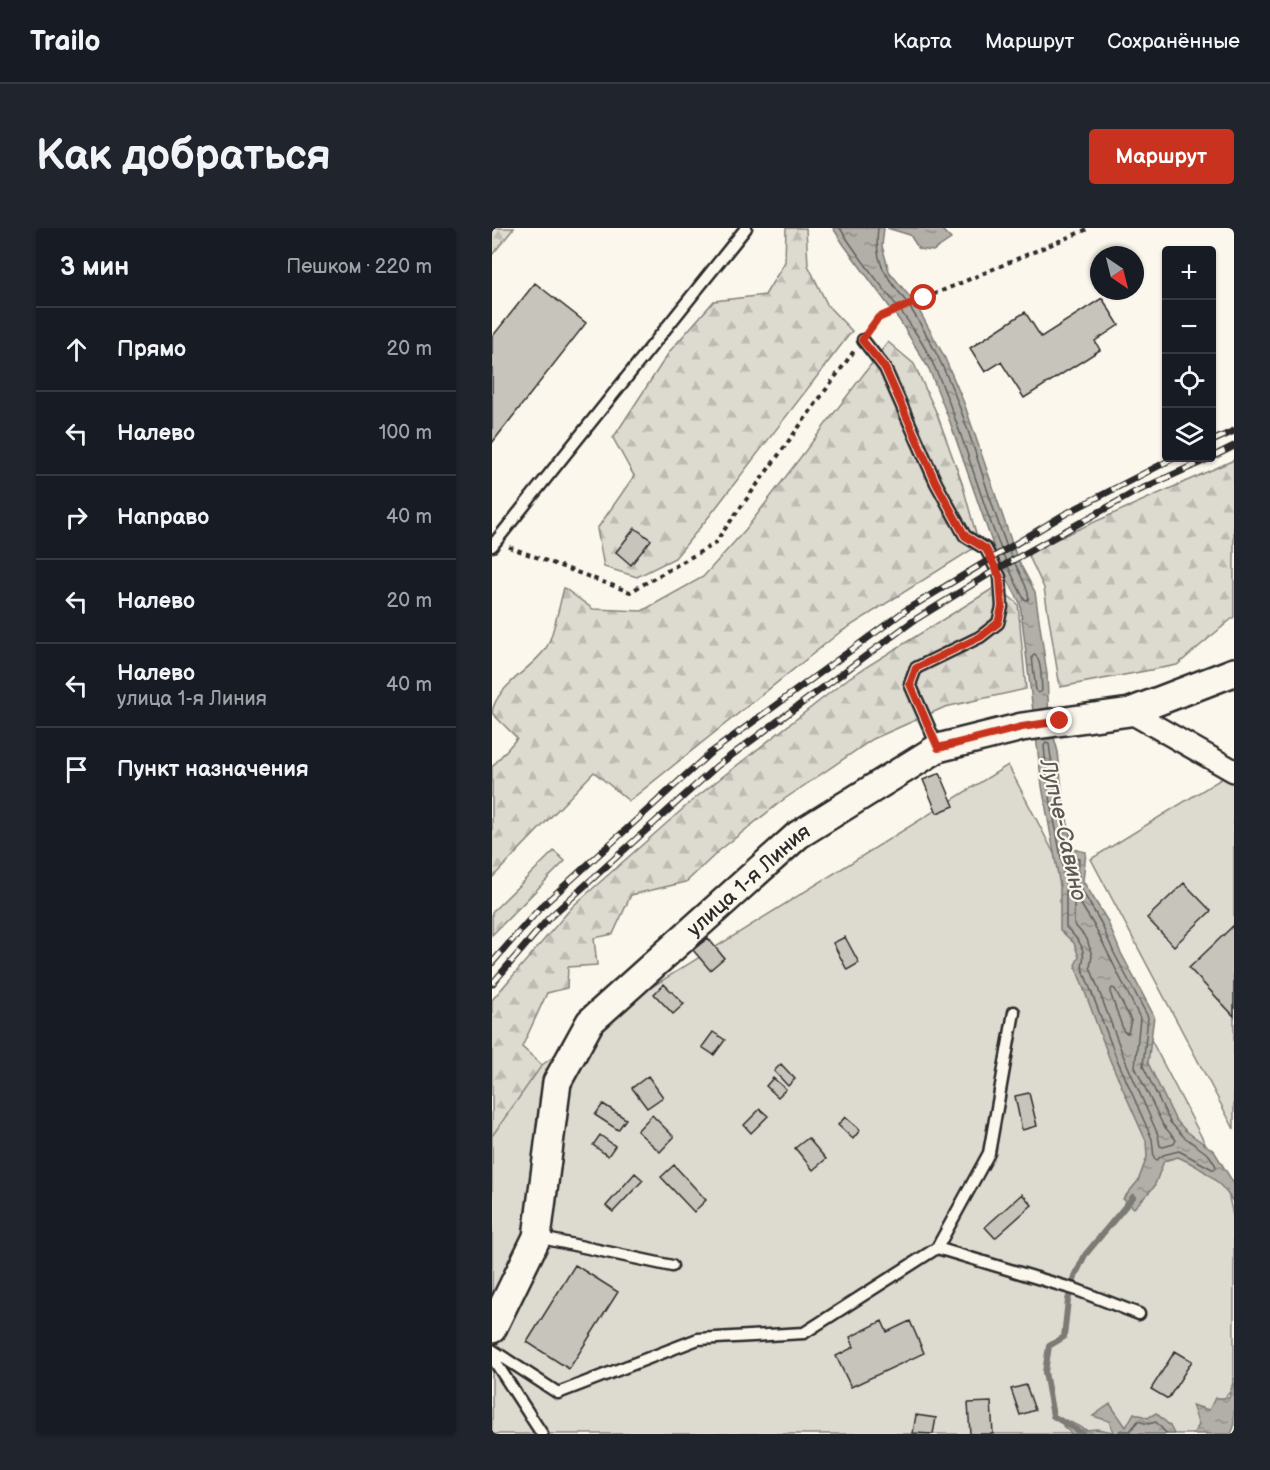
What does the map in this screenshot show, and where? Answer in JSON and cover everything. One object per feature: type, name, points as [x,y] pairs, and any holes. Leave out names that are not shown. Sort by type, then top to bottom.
[{"type":"street","name":"улица 1-я Линия","points":[[492,1329],[537,1237],[557,1082],[590,1022],[798,835],[938,748],[1022,727],[1130,712],[1234,672]]},
{"type":"street","points":[[1130,712],[1234,771]]},
{"type":"lane","points":[[494,544],[746,228]]},
{"type":"lane","points":[[862,340],[885,368],[936,483],[965,536],[986,549],[1000,577],[1002,607],[998,623],[980,637],[916,668],[910,684],[938,748]]},
{"type":"lane","points":[[492,1350],[558,1393],[698,1339],[804,1333],[938,1248],[989,1153],[1014,1012]]},
{"type":"lane","points":[[537,1237],[672,1266]]},
{"type":"lane","points":[[938,1248],[1077,1290],[1139,1314]]},
{"type":"lane","points":[[492,1357],[542,1434]]},
{"type":"path","points":[[494,544],[630,592],[714,544],[878,318],[1090,228]]},
{"type":"green space","points":[[492,228],[514,228],[492,255]]},
{"type":"green space","points":[[786,228],[806,228],[808,265],[828,306],[852,331],[675,558],[637,577],[604,567],[597,529],[634,476],[613,438],[670,351],[714,301],[765,295],[785,262]]},
{"type":"green space","points":[[888,342],[914,364],[937,414],[962,483],[979,545],[839,633],[629,801],[594,772],[492,878],[492,767],[517,738],[492,713],[507,686],[540,655],[549,643],[564,588],[593,609],[642,611],[703,577],[746,529]]},
{"type":"green space","points":[[1234,460],[1234,617],[1177,665],[1060,687],[1044,588],[1027,552]]},
{"type":"green space","points":[[997,586],[1018,604],[1026,689],[945,707],[873,739],[783,800],[720,850],[686,882],[631,895],[613,934],[594,938],[597,965],[568,967],[567,988],[547,993],[522,1047],[542,1065],[525,1153],[492,1181],[492,1000],[573,906],[694,799],[850,677]]},
{"type":"green space","points":[[1008,765],[1226,1184],[1234,1220],[1234,1387],[1194,1434],[492,1434],[492,1136],[542,1065],[637,996]]},
{"type":"green space","points":[[1234,771],[1234,1129],[1091,859]]},
{"type":"green space","points":[[554,851],[565,861],[492,935],[492,912]]},
{"type":"water","name":"Лупче-Савино","points":[[833,228],[884,228],[882,246],[889,271],[916,305],[944,356],[964,403],[1017,558],[1035,592],[1047,674],[1049,720],[1058,752],[1063,800],[1073,849],[1086,852],[1083,881],[1107,920],[1120,951],[1154,1016],[1148,1063],[1175,1119],[1186,1131],[1214,1151],[1234,1184],[1234,1203],[1210,1176],[1178,1157],[1164,1161],[1154,1187],[1134,1208],[1123,1199],[1138,1181],[1147,1157],[1146,1141],[1110,1060],[1075,965],[1079,957],[1074,943],[1060,930],[1060,886],[1042,786],[1020,603],[1001,568],[929,369],[900,321]]},
{"type":"water","points":[[887,228],[940,228],[951,239],[933,251],[919,249],[910,235]]},
{"type":"water","points":[[1234,1378],[1234,1427],[1231,1434],[1193,1434],[1199,1425],[1192,1405],[1209,1410],[1215,1398],[1229,1398]]},
{"type":"water","points":[[1110,1404],[1126,1427],[1134,1413],[1148,1418],[1156,1413],[1170,1426],[1174,1434],[1072,1434],[1063,1426],[1066,1420],[1086,1430],[1097,1429],[1113,1432],[1109,1421],[1093,1416]]},
{"type":"building","points":[[535,283],[586,323],[492,443],[492,337]]},
{"type":"building","points":[[1099,300],[1103,300],[1119,325],[1095,341],[1100,350],[1024,398],[1001,362],[985,372],[970,348],[1025,312],[1041,337]]},
{"type":"building","points":[[635,528],[651,540],[631,565],[616,552]]},
{"type":"building","points":[[940,773],[954,806],[937,813],[923,780]]},
{"type":"building","points":[[1184,883],[1211,911],[1174,946],[1147,918]]},
{"type":"building","points":[[1234,925],[1234,1016],[1189,968]]},
{"type":"building","points":[[845,937],[859,963],[847,970],[833,943]]},
{"type":"building","points":[[708,938],[724,958],[710,970],[693,950]]},
{"type":"building","points":[[664,984],[684,1004],[673,1014],[654,994]]},
{"type":"building","points":[[713,1032],[725,1040],[714,1055],[702,1047]]},
{"type":"building","points":[[781,1064],[795,1079],[788,1086],[774,1071]]},
{"type":"building","points":[[648,1076],[663,1097],[647,1108],[632,1088]]},
{"type":"building","points":[[773,1078],[786,1089],[778,1097],[766,1086]]},
{"type":"building","points":[[1029,1093],[1037,1126],[1022,1130],[1015,1096]]},
{"type":"building","points":[[603,1104],[626,1119],[618,1130],[595,1115]]},
{"type":"building","points":[[760,1109],[768,1116],[751,1133],[744,1125]]},
{"type":"building","points":[[652,1115],[674,1137],[660,1152],[637,1131]]},
{"type":"building","points":[[845,1117],[860,1130],[853,1139],[838,1125]]},
{"type":"building","points":[[600,1135],[615,1146],[608,1156],[593,1145]]},
{"type":"building","points":[[808,1138],[826,1159],[813,1170],[795,1148]]},
{"type":"building","points":[[674,1165],[706,1200],[694,1212],[661,1177]]},
{"type":"building","points":[[635,1173],[643,1180],[613,1212],[606,1206]]},
{"type":"building","points":[[1022,1194],[1032,1205],[995,1238],[985,1227]]},
{"type":"building","points":[[575,1265],[618,1292],[569,1369],[527,1342]]},
{"type":"building","points":[[882,1321],[887,1332],[910,1321],[924,1353],[851,1387],[836,1356],[854,1347],[850,1337]]},
{"type":"building","points":[[1175,1351],[1192,1361],[1168,1399],[1151,1389]]},
{"type":"building","points":[[1026,1385],[1035,1410],[1020,1415],[1011,1389]]},
{"type":"building","points":[[991,1402],[993,1434],[970,1434],[968,1403]]},
{"type":"building","points":[[916,1415],[936,1418],[933,1434],[913,1433]]},
{"type":"waterway","points":[[1083,1434],[1053,1416],[1045,1372],[1049,1346],[1064,1337],[1068,1300],[1085,1255],[1133,1197]]},
{"type":"railway","points":[[1216,439],[1234,431]]},
{"type":"railway","points":[[1216,455],[1234,446]]},
{"type":"railway","points":[[492,963],[540,908],[709,754],[906,610],[1065,514],[1166,462]]},
{"type":"railway","points":[[492,984],[549,918],[717,766],[913,621],[994,571],[1135,492],[1201,462]]},
{"type":"route","points":[[924,298],[878,318],[862,340],[885,368],[936,483],[965,536],[986,549],[1000,577],[1002,607],[998,623],[980,637],[916,668],[910,684],[938,748],[1022,727],[1060,721]]}]
